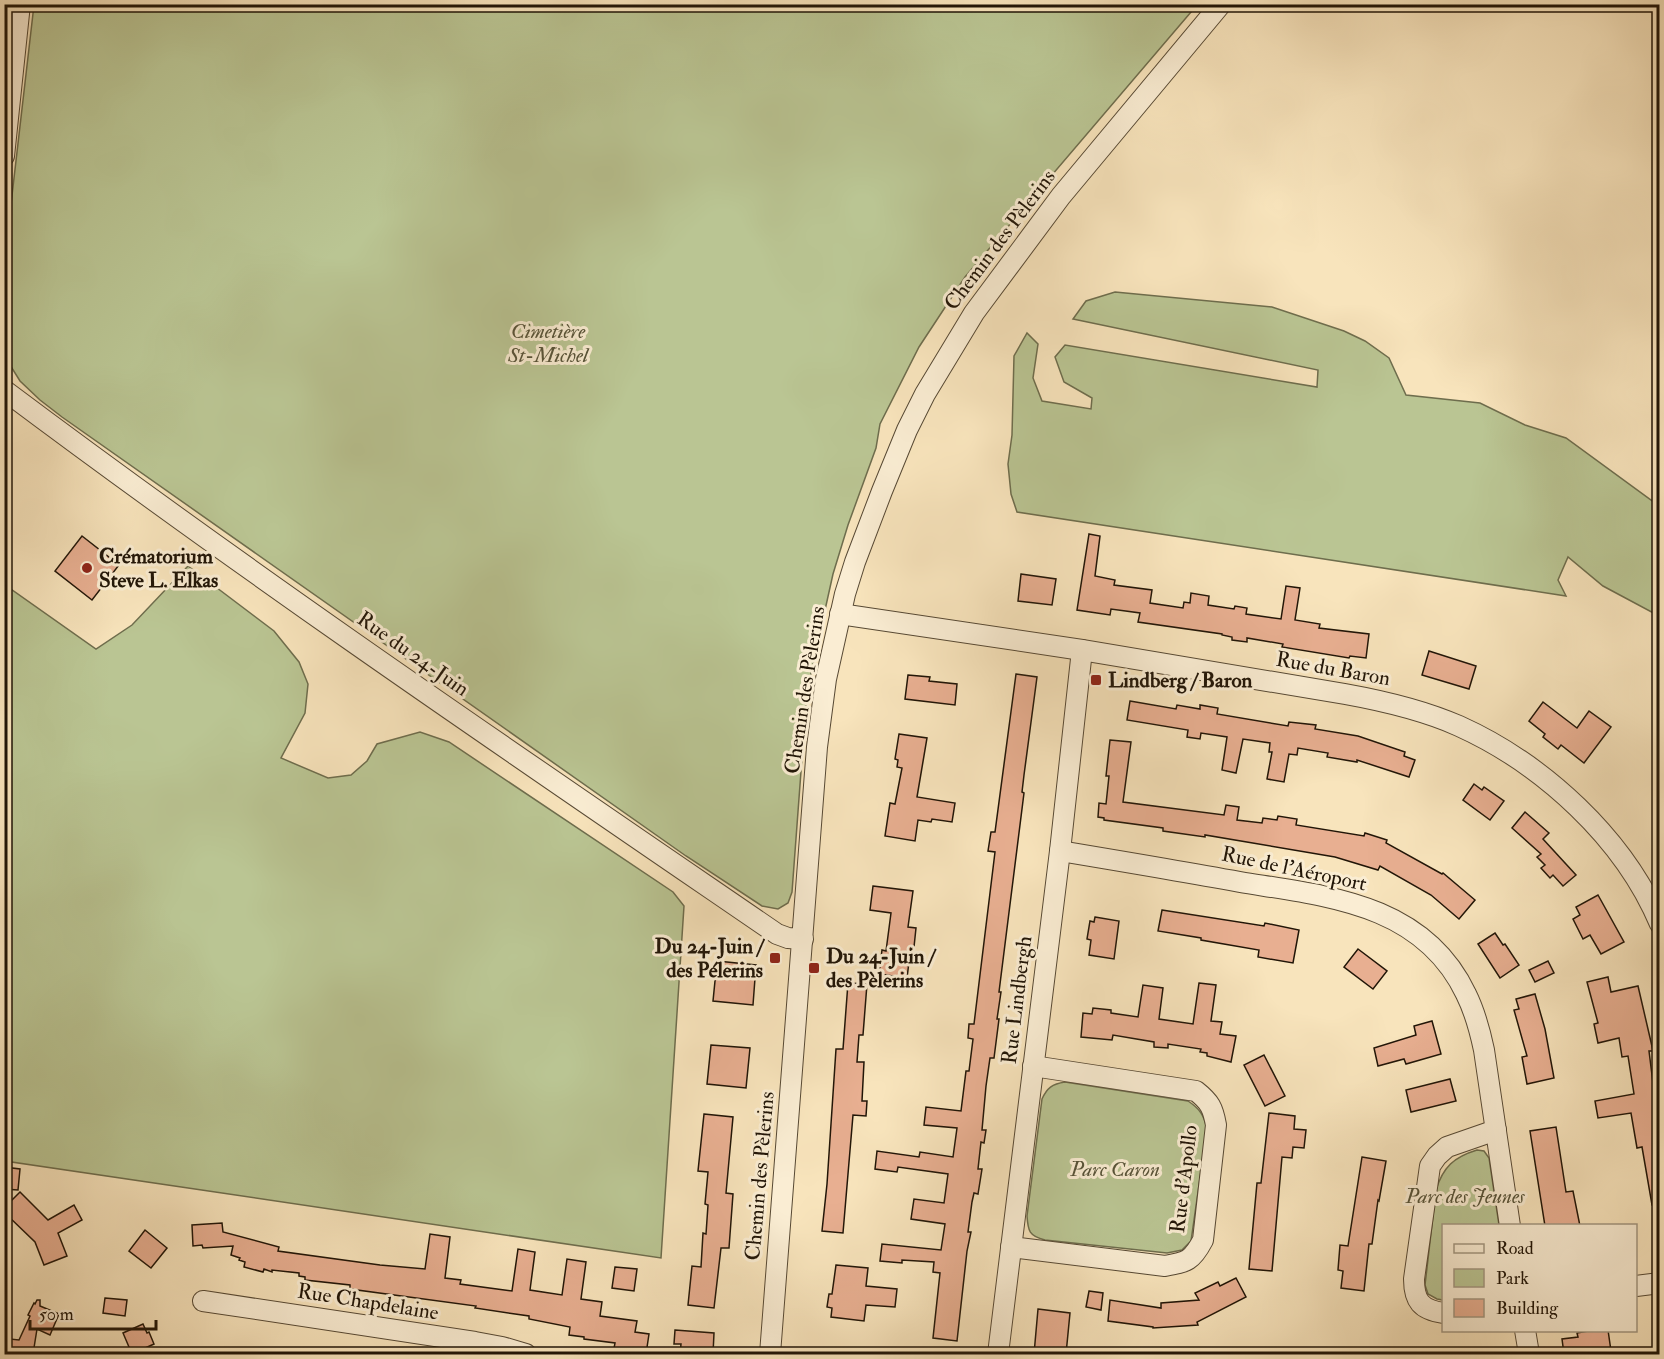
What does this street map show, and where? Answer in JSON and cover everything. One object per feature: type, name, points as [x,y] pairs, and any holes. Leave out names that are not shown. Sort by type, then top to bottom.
[{"type":"street","points":[[4,156],[20,4]]},
{"type":"street","name":"Chemin des Pèlerins","points":[[770,1354],[817,747],[826,679],[840,614],[855,562],[907,430],[974,313],[1061,196],[1221,4]]},
{"type":"street","name":"Rue du 24-Juin","points":[[4,390],[172,514],[777,934],[788,938],[803,939]]},
{"type":"street","name":"Rue du Baron","points":[[840,614],[1082,650],[1373,699],[1422,712],[1458,726],[1494,744],[1532,768],[1590,820],[1609,841],[1628,866],[1659,924]]},
{"type":"street","name":"Rue Lindbergh","points":[[998,1354],[1082,650]]},
{"type":"street","name":"Rue de l'Aéroport","points":[[1059,851],[1338,899],[1392,918],[1417,934],[1454,972],[1478,1022],[1510,1224]]},
{"type":"street","name":"Rue d'Apollo","points":[[1011,1246],[1165,1266],[1180,1263],[1195,1256],[1203,1240],[1206,1217],[1216,1125],[1213,1110],[1206,1099],[1196,1091],[1033,1066]]},
{"type":"street","points":[[1442,1312],[1424,1307],[1417,1301],[1414,1291],[1430,1166],[1447,1148],[1496,1130]]},
{"type":"street","points":[[1637,1286],[1659,1282]]},
{"type":"street","name":"Rue Chapdelaine","points":[[203,1301],[475,1342],[526,1354]]},
{"type":"street","points":[[1525,1332],[1529,1354]]},
{"type":"green space","name":"Cimetière St-Michel","points":[[34,5],[1197,5],[965,277],[919,347],[880,424],[876,448],[833,574],[807,691],[792,892],[788,903],[778,909],[762,906],[686,856],[62,417],[20,381],[5,357],[5,256]]},
{"type":"green space","points":[[1115,292],[1272,307],[1344,331],[1365,341],[1389,358],[1406,395],[1480,403],[1525,425],[1566,438],[1659,506],[1659,616],[1603,586],[1568,557],[1558,580],[1566,596],[1017,512],[1011,494],[1008,464],[1012,435],[1014,356],[1027,333],[1038,344],[1033,378],[1042,401],[1091,409],[1092,398],[1064,382],[1055,357],[1065,345],[1317,387],[1318,370],[1073,319],[1086,301]]},
{"type":"green space","points":[[188,566],[274,631],[299,662],[308,684],[305,713],[281,758],[328,778],[351,775],[367,761],[377,744],[420,732],[449,742],[673,892],[684,906],[661,1258],[5,1161],[5,585],[96,649],[132,625]]},
{"type":"green space","name":"Parc Caron","points":[[1065,1082],[1188,1101],[1201,1113],[1207,1129],[1191,1241],[1182,1250],[1167,1253],[1045,1240],[1030,1232],[1027,1216],[1042,1099],[1050,1087]]},
{"type":"green space","name":"Parc des Jeunes","points":[[1477,1150],[1484,1151],[1489,1158],[1499,1224],[1442,1224],[1442,1300],[1428,1294],[1425,1285],[1436,1190],[1446,1169],[1462,1156]]},
{"type":"building","points":[[1089,534],[1100,536],[1095,576],[1115,580],[1114,585],[1152,590],[1150,603],[1183,608],[1184,602],[1190,603],[1191,593],[1209,596],[1208,605],[1234,609],[1235,606],[1247,608],[1246,614],[1281,619],[1286,586],[1300,588],[1295,620],[1320,624],[1319,628],[1369,634],[1366,658],[1350,656],[1349,658],[1282,647],[1283,644],[1247,638],[1247,642],[1232,640],[1232,637],[1222,634],[1138,622],[1140,613],[1111,609],[1110,615],[1077,610]]},
{"type":"building","name":"Crématorium Steve L. Elkas","points":[[82,536],[119,565],[92,600],[55,571]]},
{"type":"building","points":[[1021,574],[1056,579],[1052,605],[1018,601]]},
{"type":"building","points":[[1429,651],[1476,666],[1469,689],[1422,675]]},
{"type":"building","points":[[1016,674],[1037,677],[999,992],[1001,992],[997,1019],[999,1019],[994,1058],[990,1058],[986,1086],[982,1130],[986,1130],[984,1143],[981,1142],[978,1169],[982,1169],[978,1194],[974,1193],[972,1202],[968,1232],[971,1232],[957,1341],[933,1338],[940,1273],[933,1272],[934,1262],[880,1261],[882,1244],[941,1250],[945,1224],[911,1219],[914,1199],[944,1203],[948,1174],[898,1167],[897,1172],[875,1169],[877,1151],[919,1157],[920,1152],[953,1157],[957,1128],[924,1125],[926,1107],[961,1111],[973,1039],[968,1038],[969,1024],[974,1024],[995,852],[988,851],[991,832],[995,832]]},
{"type":"building","points":[[908,675],[930,677],[929,681],[957,684],[955,705],[905,699]]},
{"type":"building","points":[[1130,701],[1176,709],[1177,705],[1200,709],[1200,705],[1218,708],[1217,714],[1288,726],[1289,722],[1316,725],[1315,729],[1358,736],[1405,752],[1404,756],[1415,760],[1409,777],[1357,760],[1357,762],[1327,757],[1328,753],[1298,748],[1297,755],[1289,754],[1284,782],[1267,779],[1272,752],[1269,752],[1270,743],[1243,739],[1236,773],[1222,770],[1227,737],[1201,733],[1200,739],[1187,737],[1188,730],[1127,720]]},
{"type":"building","points":[[1543,702],[1577,728],[1589,711],[1611,727],[1584,763],[1561,745],[1558,749],[1529,721]]},
{"type":"building","points":[[899,734],[927,738],[917,797],[955,803],[952,822],[932,819],[931,822],[918,820],[915,841],[885,836],[890,803],[895,804],[902,768],[897,767],[898,760],[895,759]]},
{"type":"building","points":[[1110,740],[1131,742],[1123,802],[1224,815],[1226,805],[1239,807],[1237,820],[1262,823],[1263,818],[1277,820],[1278,816],[1297,819],[1296,825],[1364,836],[1365,833],[1387,840],[1386,843],[1443,873],[1475,900],[1459,919],[1431,895],[1380,866],[1378,870],[1335,857],[1104,820],[1098,817],[1099,803],[1106,804]]},
{"type":"building","points":[[1474,784],[1482,790],[1484,787],[1504,801],[1490,820],[1463,800]]},
{"type":"building","points":[[1525,812],[1549,833],[1543,839],[1576,875],[1563,886],[1553,875],[1550,878],[1541,868],[1545,865],[1537,857],[1541,854],[1512,828]]},
{"type":"building","points":[[873,886],[913,891],[908,927],[916,928],[907,978],[879,974],[882,950],[886,951],[891,913],[870,910]]},
{"type":"building","points":[[1598,895],[1624,942],[1601,954],[1590,935],[1583,939],[1573,919],[1580,915],[1576,907]]},
{"type":"building","points":[[1162,910],[1264,926],[1265,923],[1299,930],[1293,963],[1258,957],[1259,950],[1158,931]]},
{"type":"building","points":[[1095,917],[1119,921],[1114,959],[1089,955],[1091,940],[1087,939],[1090,921],[1094,922]]},
{"type":"building","points":[[1495,933],[1519,965],[1500,978],[1478,944]]},
{"type":"building","points":[[1358,949],[1387,971],[1373,989],[1344,967]]},
{"type":"building","points":[[717,961],[756,965],[753,1005],[713,1001]]},
{"type":"building","points":[[1548,961],[1554,973],[1535,982],[1529,970]]},
{"type":"building","points":[[1608,977],[1611,992],[1638,986],[1651,1042],[1653,1051],[1649,1051],[1659,1131],[1659,1204],[1652,1205],[1642,1147],[1637,1148],[1631,1113],[1598,1118],[1595,1101],[1634,1094],[1628,1056],[1622,1057],[1619,1038],[1598,1043],[1594,1024],[1598,1023],[1587,982]]},
{"type":"building","points":[[848,983],[867,984],[863,1035],[859,1035],[857,1062],[864,1062],[862,1101],[867,1101],[866,1116],[853,1115],[843,1233],[822,1231],[836,1049],[843,1049]]},
{"type":"building","points":[[1199,983],[1216,985],[1211,1021],[1222,1022],[1220,1034],[1236,1036],[1231,1062],[1207,1056],[1207,1053],[1200,1052],[1201,1049],[1168,1044],[1168,1048],[1154,1047],[1154,1042],[1113,1035],[1112,1040],[1081,1037],[1083,1013],[1092,1014],[1093,1008],[1138,1017],[1143,985],[1163,988],[1159,1019],[1193,1024]]},
{"type":"building","points":[[1535,994],[1545,1029],[1554,1078],[1527,1084],[1522,1057],[1527,1056],[1514,1010],[1519,1009],[1516,999]]},
{"type":"building","points":[[1432,1021],[1441,1054],[1406,1064],[1404,1059],[1378,1066],[1374,1048],[1416,1035],[1414,1026]]},
{"type":"building","points":[[711,1045],[750,1048],[746,1088],[707,1084]]},
{"type":"building","points":[[1264,1055],[1285,1096],[1265,1106],[1244,1065]]},
{"type":"building","points":[[1450,1079],[1456,1101],[1411,1112],[1406,1090]]},
{"type":"building","points":[[1269,1113],[1295,1116],[1294,1129],[1306,1130],[1304,1148],[1293,1147],[1292,1158],[1282,1157],[1272,1271],[1249,1269],[1257,1183],[1261,1183]]},
{"type":"building","points":[[704,1114],[733,1117],[726,1193],[733,1194],[729,1248],[721,1248],[714,1308],[688,1305],[692,1266],[701,1267],[703,1233],[706,1234],[708,1205],[705,1204],[708,1172],[698,1171]]},
{"type":"building","points":[[1556,1127],[1566,1192],[1573,1191],[1580,1224],[1545,1224],[1530,1131]]},
{"type":"building","points":[[1362,1157],[1386,1161],[1372,1244],[1369,1244],[1364,1291],[1341,1288],[1343,1271],[1338,1270],[1340,1245],[1348,1246]]},
{"type":"building","points":[[4,1167],[20,1169],[18,1190],[4,1189]]},
{"type":"building","points":[[20,1192],[48,1220],[74,1205],[82,1220],[58,1233],[67,1256],[44,1265],[35,1242],[7,1215],[11,1211],[6,1206]]},
{"type":"building","points":[[222,1223],[223,1232],[279,1247],[278,1251],[425,1269],[430,1234],[450,1237],[445,1278],[461,1280],[460,1284],[512,1291],[518,1249],[535,1252],[530,1290],[562,1295],[567,1259],[586,1262],[581,1299],[602,1302],[600,1316],[637,1321],[635,1332],[649,1334],[646,1354],[613,1354],[615,1343],[569,1335],[570,1327],[529,1319],[529,1316],[475,1308],[476,1306],[350,1289],[350,1285],[305,1280],[305,1277],[299,1276],[299,1273],[272,1270],[272,1272],[264,1269],[263,1272],[244,1267],[245,1262],[231,1255],[233,1246],[203,1248],[202,1245],[193,1246],[192,1225]]},
{"type":"building","points":[[145,1230],[167,1248],[151,1268],[129,1251]]},
{"type":"building","points":[[836,1265],[868,1268],[866,1286],[897,1289],[895,1307],[866,1305],[864,1321],[831,1317],[832,1308],[827,1307],[829,1294],[832,1294]]},
{"type":"building","points":[[615,1267],[637,1269],[634,1291],[612,1288]]},
{"type":"building","points":[[1236,1278],[1246,1297],[1197,1322],[1198,1325],[1153,1328],[1108,1321],[1110,1300],[1161,1308],[1161,1303],[1199,1300],[1195,1293],[1218,1282],[1220,1286]]},
{"type":"building","points":[[1089,1291],[1103,1293],[1101,1310],[1086,1307]]},
{"type":"building","points":[[105,1298],[127,1300],[125,1316],[103,1313]]},
{"type":"building","points":[[37,1300],[40,1300],[40,1306],[59,1314],[50,1335],[37,1329],[33,1354],[8,1354],[10,1339],[19,1340],[30,1316],[28,1315]]},
{"type":"building","points":[[1038,1309],[1070,1313],[1066,1354],[1034,1354]]},
{"type":"building","points":[[143,1324],[154,1344],[132,1354],[123,1333]]},
{"type":"building","points":[[675,1330],[714,1333],[713,1354],[680,1354],[681,1344],[674,1344]]},
{"type":"building","points":[[1608,1332],[1611,1351],[1564,1354],[1562,1339],[1578,1337],[1577,1333]]},
{"type":"place","name":"Crématorium Steve L. Elkas","points":[[87,568]]},
{"type":"place","name":"Lindberg / Baron","points":[[1096,680]]},
{"type":"place","name":"Du 24-Juin / des Pélerins","points":[[775,958]]},
{"type":"place","name":"Du 24-Juin / des Pèlerins","points":[[814,968]]}]
